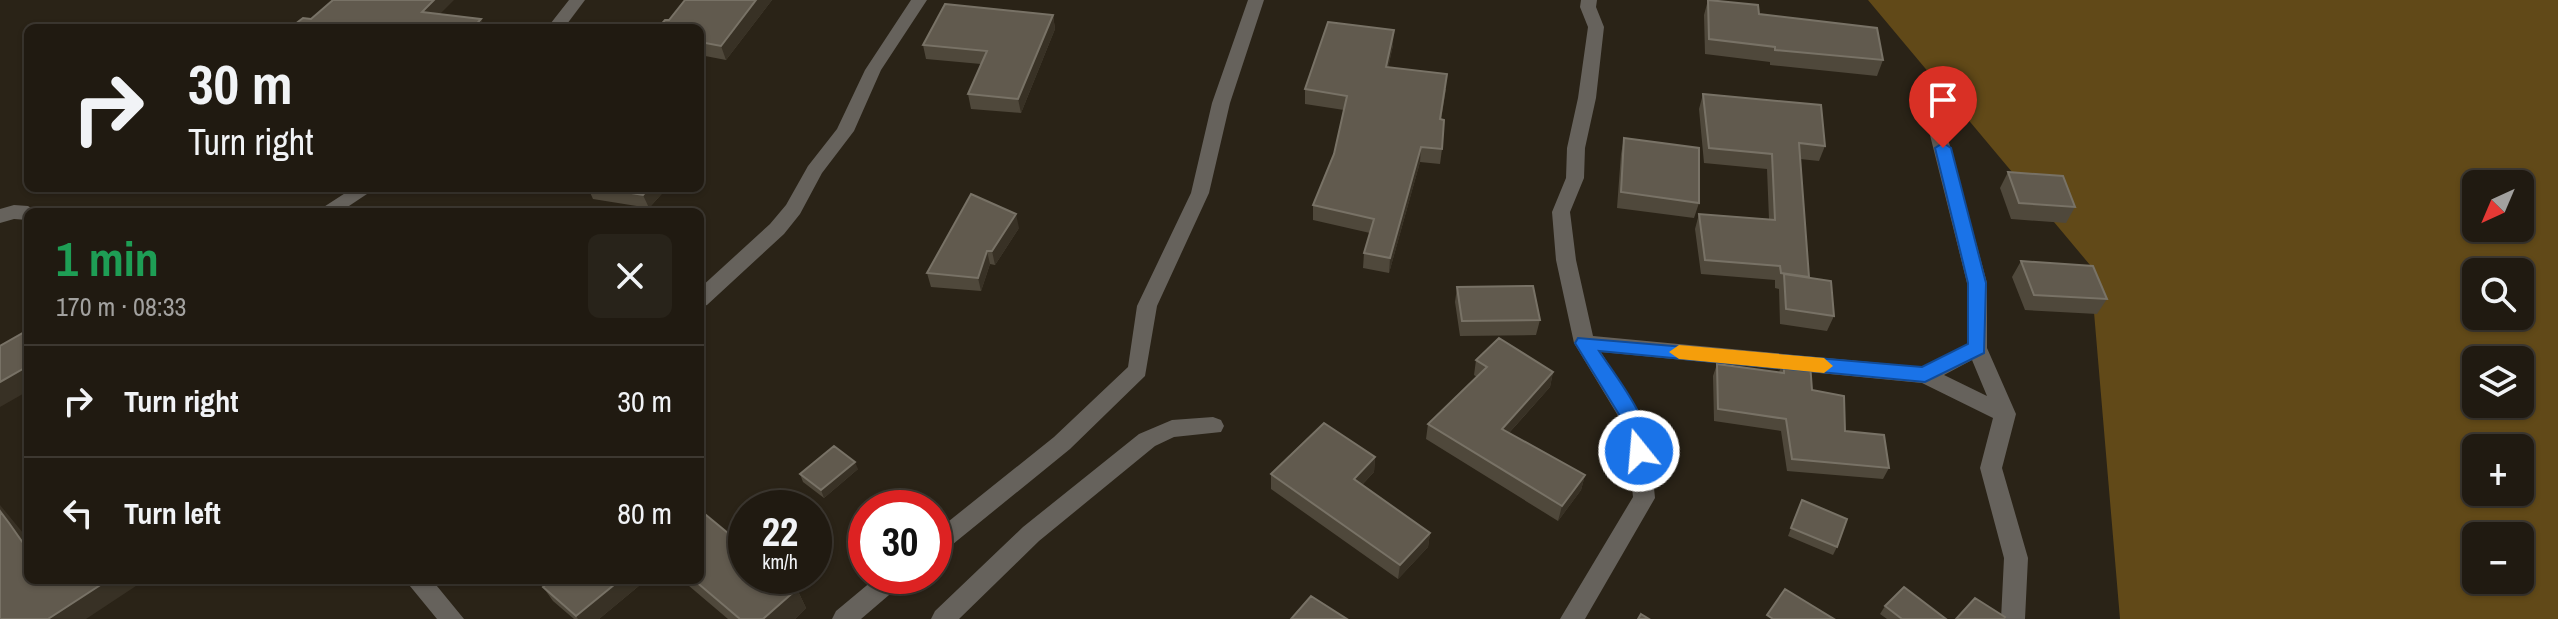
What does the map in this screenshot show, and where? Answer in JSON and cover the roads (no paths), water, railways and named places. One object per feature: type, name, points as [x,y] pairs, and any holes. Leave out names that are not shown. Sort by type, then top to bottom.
[{"type":"street","points":[[558,24],[577,0]]},
{"type":"street","points":[[704,296],[777,229],[793,209],[814,170],[845,131],[873,70],[919,0]]},
{"type":"street","points":[[952,532],[1062,443],[1138,370],[1147,306],[1200,193],[1221,103],[1256,0]]},
{"type":"street","points":[[1572,619],[1644,498],[1637,428],[1584,343],[1566,260],[1561,212],[1575,178],[1576,148],[1587,98],[1596,27],[1588,7],[1589,0]]},
{"type":"street","points":[[1929,95],[1977,283],[1977,348],[2005,414],[1991,468],[2016,558],[2013,619]]},
{"type":"street","points":[[332,208],[360,192]]},
{"type":"street","points":[[0,216],[24,213]]},
{"type":"street","points":[[1584,343],[1925,375],[2005,414]]},
{"type":"street","points":[[1925,375],[1977,348]]},
{"type":"street","points":[[943,619],[1031,534],[1147,440],[1172,429],[1213,426]]},
{"type":"street","points":[[421,584],[452,619]]},
{"type":"street","points":[[844,619],[874,594]]}]
